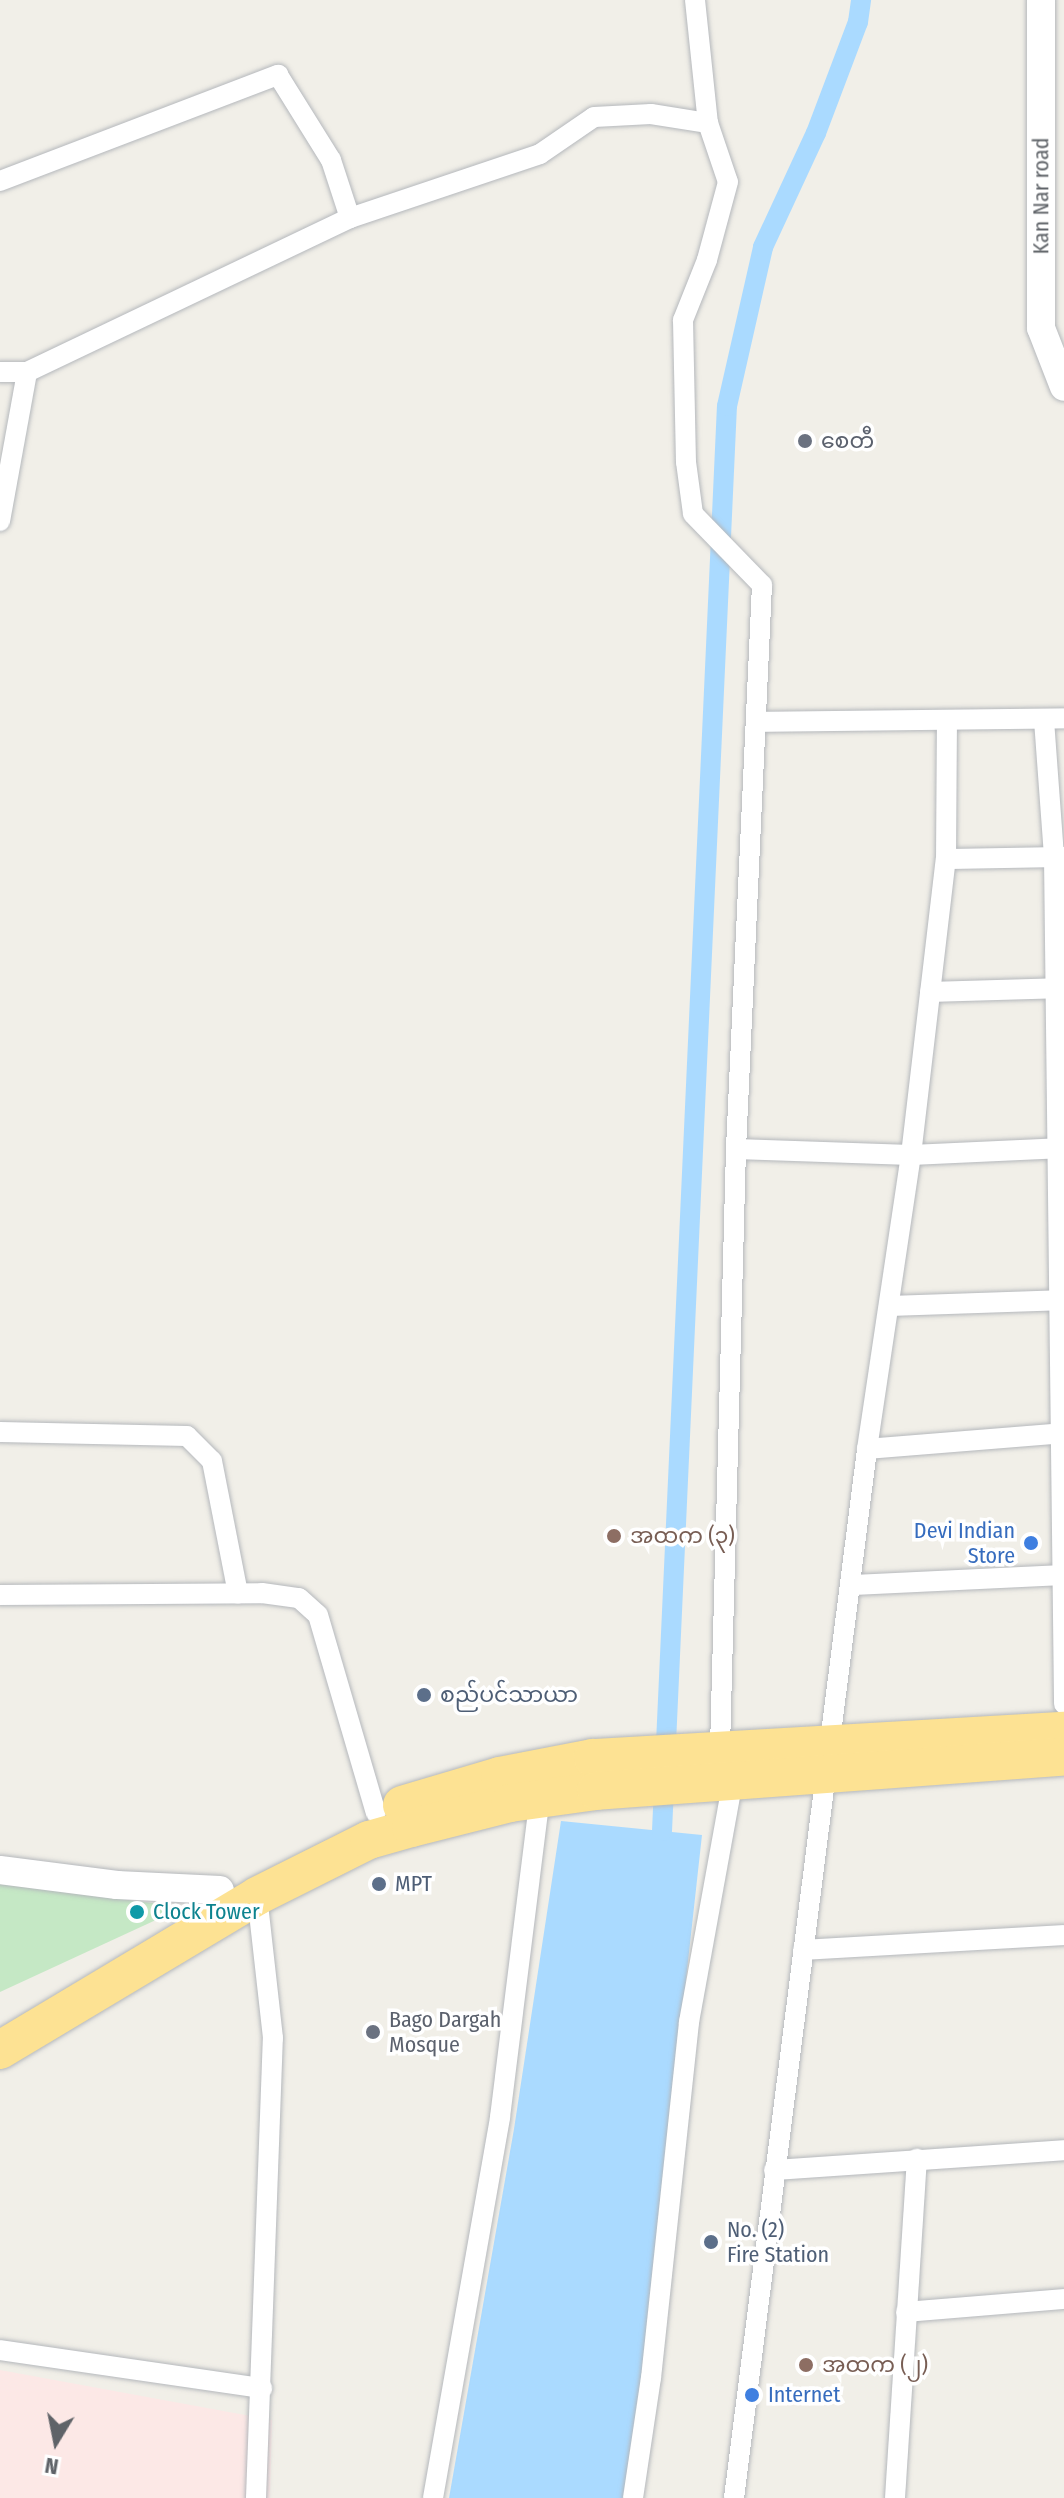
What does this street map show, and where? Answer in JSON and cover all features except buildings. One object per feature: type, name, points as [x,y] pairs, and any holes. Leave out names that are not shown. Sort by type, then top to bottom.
[{"type":"highway","points":[[0,2019],[220,1890],[376,1813],[500,1776],[725,1769],[1064,1731]]},
{"type":"highway","points":[[830,1756],[1064,1757]]},
{"type":"highway","points":[[0,2050],[257,1896],[369,1840],[540,1798],[594,1775]]},
{"type":"street","points":[[633,2498],[651,2378],[689,2022],[725,1769],[736,1149],[762,585],[744,563],[693,514],[681,393],[683,320],[707,260],[728,182],[708,123],[695,0]]},
{"type":"street","name":"Kan Nar road","points":[[1041,0],[1041,328],[1064,387]]},
{"type":"street","points":[[0,181],[278,75],[331,160],[350,218]]},
{"type":"street","points":[[0,372],[27,372],[350,218],[540,154],[594,117],[651,114],[708,123]]},
{"type":"street","points":[[0,521],[27,372]]},
{"type":"street","points":[[757,722],[1054,719],[1059,857],[1064,1704]]},
{"type":"street","points":[[734,2498],[774,2170],[853,1585],[867,1449],[892,1306],[911,1155],[946,859],[947,722]]},
{"type":"street","points":[[946,859],[1059,857]]},
{"type":"street","points":[[930,992],[1059,988]]},
{"type":"street","points":[[736,1149],[911,1155],[1060,1148]]},
{"type":"street","points":[[892,1306],[1061,1301]]},
{"type":"street","points":[[0,1432],[187,1436],[212,1461],[238,1593]]},
{"type":"street","points":[[867,1449],[1061,1433]]},
{"type":"street","points":[[853,1585],[1062,1575]]},
{"type":"street","points":[[0,1595],[238,1593],[299,1598],[318,1615],[376,1813]]},
{"type":"street","points":[[433,2498],[500,2117],[540,1798]]},
{"type":"street","points":[[0,1870],[117,1885],[220,1890]]},
{"type":"street","points":[[256,2498],[273,2038],[257,1896]]},
{"type":"street","points":[[803,1950],[1064,1935]]},
{"type":"street","points":[[774,2170],[1064,2150]]},
{"type":"street","points":[[895,2498],[917,2159]]},
{"type":"street","points":[[906,2312],[1064,2299]]},
{"type":"street","points":[[0,2350],[262,2388]]},
{"type":"shaded area","points":[[0,2370],[272,2420],[270,2498],[0,2498]]},
{"type":"green space","points":[[0,1884],[184,1907],[0,1992]]},
{"type":"water","points":[[561,1821],[702,1835],[637,2422],[624,2498],[449,2498],[514,2129]]},
{"type":"waterway","points":[[662,1831],[727,406],[763,247],[816,133],[858,22],[861,0]]},
{"type":"place","name":"စေတီ","points":[[805,441]]},
{"type":"place","name":"အထက (၃)","points":[[614,1536]]},
{"type":"place","name":"Devi Indian Store","points":[[1031,1543]]},
{"type":"place","name":"စည်ပင်သာယာ","points":[[424,1695]]},
{"type":"place","name":"MPT","points":[[379,1884]]},
{"type":"place","name":"Clock Tower","points":[[137,1912]]},
{"type":"place","name":"Bago Dargah Mosque","points":[[373,2032]]},
{"type":"place","name":"No. (2) Fire Station","points":[[711,2242]]},
{"type":"place","name":"အထက (၂)","points":[[806,2365]]},
{"type":"place","name":"Internet","points":[[752,2395]]}]
